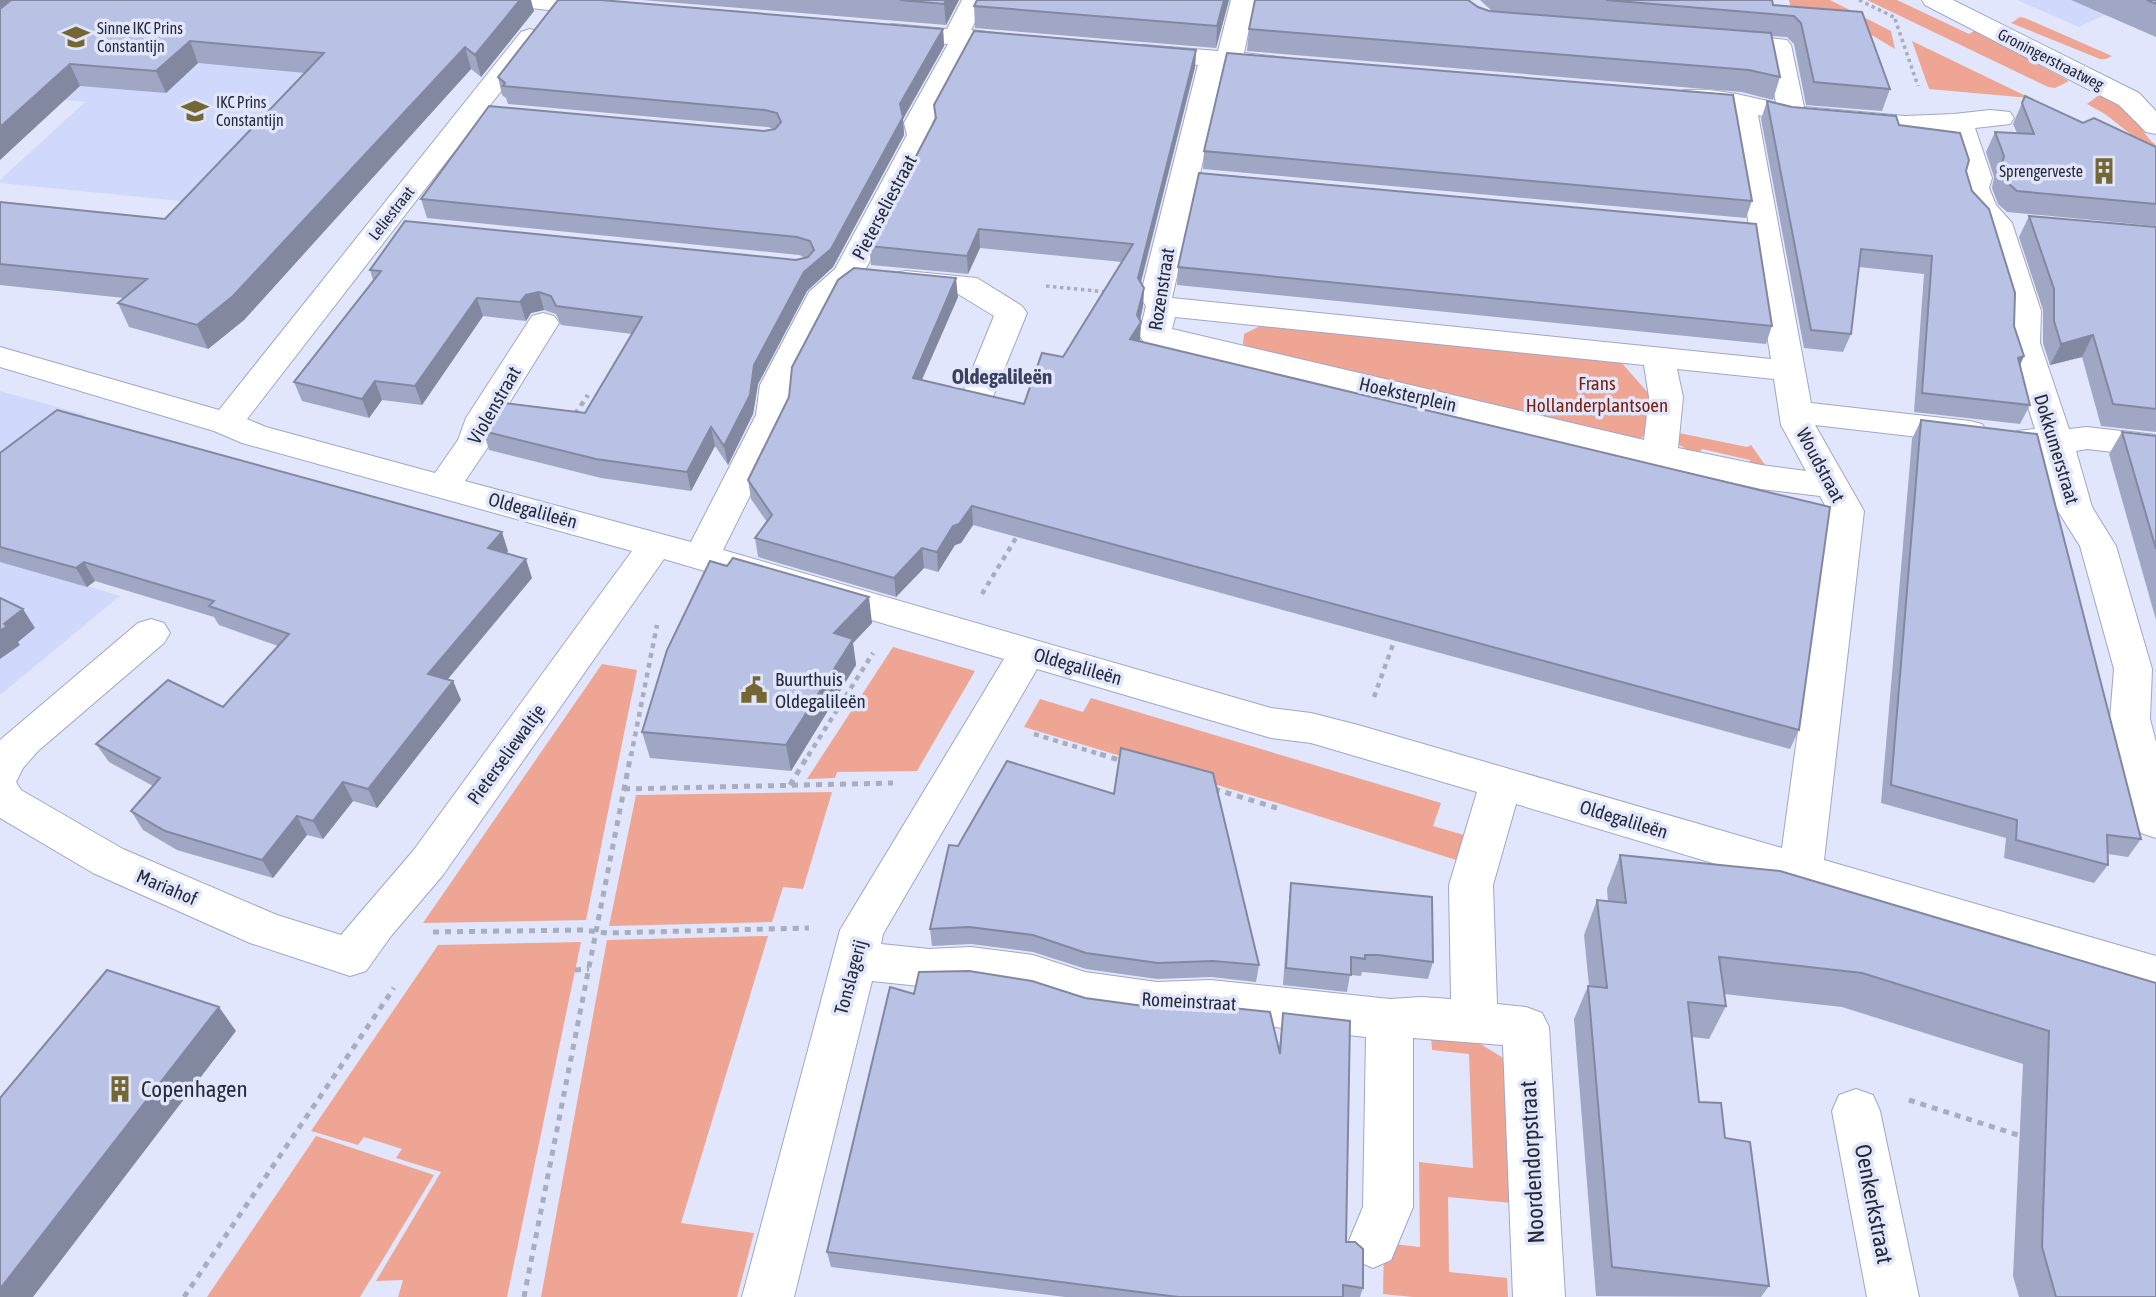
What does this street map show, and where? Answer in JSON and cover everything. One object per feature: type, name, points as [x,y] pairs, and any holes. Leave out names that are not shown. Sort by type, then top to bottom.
[{"type":"street","points":[[522,0],[626,10]]},
{"type":"street","name":"Pieterseliestraat","points":[[701,556],[773,415],[776,385],[825,292],[848,274],[911,157],[921,135],[918,123],[960,37],[974,0]]},
{"type":"street","name":"Rozenstraat","points":[[1158,313],[1198,180],[1221,59],[1243,0]]},
{"type":"street","name":"Groningerstraatweg","points":[[1936,1],[2152,96]]},
{"type":"street","name":"Groningerstraatweg","points":[[1936,1],[2129,99],[2156,126]]},
{"type":"street","name":"Leliestraat","points":[[226,423],[381,225],[483,113],[568,3]]},
{"type":"street","points":[[873,30],[1041,44]]},
{"type":"street","points":[[1695,38],[1778,45],[1792,114]]},
{"type":"street","points":[[1119,51],[1297,65]]},
{"type":"street","points":[[1662,96],[1742,103],[1792,114],[1905,124],[1919,119],[1959,123],[1979,117],[2000,118]]},
{"type":"street","points":[[2152,96],[2156,126]]},
{"type":"street","name":"Woudstraat","points":[[1742,103],[1753,229],[1790,371],[1796,412],[1804,440],[1846,511],[1801,871]]},
{"type":"street","name":"Dokkumerstraat","points":[[1959,123],[1978,178],[1975,188],[1982,208],[2011,224],[2025,311],[2024,343],[2074,508],[2098,546],[2144,671],[2130,719],[2156,821]]},
{"type":"street","points":[[381,225],[421,229]]},
{"type":"street","points":[[848,274],[966,285],[1011,313],[978,397]]},
{"type":"street","points":[[1158,313],[1790,371]]},
{"type":"street","name":"Hoeksterplein","points":[[1158,313],[1660,455],[1761,477],[1833,486]]},
{"type":"street","name":"Violenstraat","points":[[444,486],[475,441],[483,418],[543,324]]},
{"type":"street","name":"Oldegalileën","points":[[0,357],[226,423],[254,435],[701,556],[1271,723],[1311,728],[1501,782],[2156,976]]},
{"type":"street","points":[[1659,357],[1666,397],[1660,455]]},
{"type":"street","points":[[1796,412],[2056,442],[2087,438],[2156,446]]},
{"type":"street","name":"Pieterseliewaltje","points":[[350,957],[374,923],[428,863],[655,545]]},
{"type":"street","points":[[0,775],[6,760],[24,740],[151,633]]},
{"type":"street","name":"Tonslagerij","points":[[768,1297],[858,945],[1028,652]]},
{"type":"street","points":[[1474,1022],[1471,886],[1501,782]]},
{"type":"street","name":"Mariahof","points":[[0,790],[5,802],[108,861],[266,930],[350,957]]},
{"type":"street","name":"Romeinstraat","points":[[858,945],[929,968],[971,967],[1021,973],[1084,992],[1157,1002],[1211,1000],[1390,1018],[1421,1017],[1526,1027]]},
{"type":"street","points":[[1373,1243],[1388,1207],[1390,1018]]},
{"type":"street","name":"Noordendorpstraat","points":[[1526,1027],[1539,1297]]},
{"type":"street","name":"Oenkerkstraat","points":[[1875,1103],[1893,1297]]},
{"type":"path","points":[[1895,18],[1930,120]]},
{"type":"path","points":[[966,285],[1005,281],[1158,313]]},
{"type":"path","points":[[960,632],[1022,528]]},
{"type":"path","points":[[524,1297],[663,596],[655,545]]},
{"type":"path","points":[[790,786],[897,614]]},
{"type":"path","points":[[988,720],[1133,764]]},
{"type":"path","points":[[624,789],[931,783],[948,789]]},
{"type":"path","points":[[1212,788],[1277,808]]},
{"type":"path","points":[[374,923],[406,931],[433,932],[830,928],[858,945]]},
{"type":"path","points":[[425,944],[433,932]]},
{"type":"path","points":[[575,970],[589,969]]},
{"type":"path","points":[[184,1297],[402,978]]},
{"type":"path","points":[[1875,1103],[2025,1138]]},
{"type":"shaded area","name":"IKC Prins Constantijn","points":[[86,0],[281,0],[354,67],[211,204],[0,183],[0,180],[85,102],[0,94],[0,83]]},
{"type":"shaded area","points":[[2017,0],[2136,0],[2079,27]]},
{"type":"shaded area","points":[[0,391],[86,415],[0,481]]},
{"type":"shaded area","points":[[0,559],[120,596],[0,695]]},
{"type":"green space","points":[[1789,0],[1830,0],[1891,31],[1895,49],[1870,34],[1796,29]]},
{"type":"green space","points":[[1867,0],[1897,0],[1969,34],[1976,30],[2069,81],[2055,88],[2048,87]]},
{"type":"green space","points":[[2020,17],[2112,56],[2100,59],[2011,23]]},
{"type":"green space","points":[[1912,41],[2030,98],[1929,89]]},
{"type":"green space","points":[[2099,95],[2130,113],[2156,145],[2156,154],[2105,114],[2087,104]]},
{"type":"green space","name":"Frans Hollanderplantsoen","points":[[1264,324],[1620,361],[1649,394],[1647,429],[1643,437],[1637,440],[1249,349],[1243,344],[1244,334]]},
{"type":"green space","points":[[1679,433],[1747,447],[1751,445],[1768,469],[1750,464],[1750,460],[1702,449],[1697,456],[1678,444]]},
{"type":"green space","points":[[893,647],[975,671],[917,771],[837,772],[835,778],[807,779]]},
{"type":"green space","points":[[602,664],[637,670],[586,920],[423,923]]},
{"type":"green space","points":[[1091,698],[1441,803],[1433,826],[1464,835],[1456,860],[1024,727],[1040,699],[1083,712]]},
{"type":"green space","points":[[832,792],[803,889],[783,887],[772,922],[609,926],[636,795]]},
{"type":"green space","points":[[768,936],[681,1223],[754,1233],[737,1297],[541,1297],[607,940]]},
{"type":"green space","points":[[581,942],[507,1297],[398,1297],[403,1280],[376,1281],[441,1172],[396,1158],[402,1149],[364,1137],[358,1145],[311,1131],[438,945]]},
{"type":"green space","points":[[1431,1036],[1474,1040],[1505,1059],[1512,1203],[1448,1197],[1449,1272],[1507,1278],[1508,1297],[1413,1297],[1383,1294],[1384,1243],[1420,1247],[1419,1162],[1473,1168],[1469,1054],[1432,1050]]},
{"type":"green space","points":[[316,1136],[434,1175],[360,1297],[207,1297]]},
{"type":"building","points":[[11,0],[520,0],[475,55],[465,47],[233,296],[197,325],[118,303],[147,279],[0,264],[0,202],[165,219],[324,53],[190,41],[156,71],[70,64],[0,127],[0,9]]},
{"type":"building","points":[[558,0],[601,0],[943,29],[900,104],[903,117],[831,249],[804,272],[754,365],[750,395],[724,446],[711,427],[687,472],[596,459],[483,431],[496,402],[585,413],[642,317],[556,306],[551,296],[539,292],[526,295],[520,302],[477,298],[415,386],[375,381],[362,399],[294,382],[381,271],[370,270],[405,221],[796,260],[808,257],[814,250],[810,241],[797,237],[421,199],[489,106],[764,131],[775,129],[781,122],[777,113],[765,110],[503,86],[505,83],[498,77]]},
{"type":"building","points":[[900,0],[946,0],[944,4]]},
{"type":"building","points":[[977,0],[1224,0],[1217,26],[974,6]]},
{"type":"building","points":[[1255,0],[1468,0],[1489,11],[1771,33],[1780,77],[1749,70],[1249,29]]},
{"type":"building","points":[[1606,0],[1772,0],[1773,5],[1862,12],[1890,89],[1814,82],[1801,23],[1794,16]]},
{"type":"building","points":[[974,31],[1196,50],[1138,278],[1144,288],[1137,315],[1141,322],[1130,339],[1830,507],[1799,730],[972,506],[959,524],[953,526],[937,552],[922,548],[894,578],[755,538],[772,515],[748,480],[789,397],[792,367],[838,280],[854,268],[956,278],[913,378],[1024,404],[1042,353],[1063,357],[1133,244],[979,229],[967,256],[869,246],[936,118],[934,105]]},
{"type":"building","points":[[1227,53],[1733,95],[1752,201],[1204,151]]},
{"type":"building","points":[[2025,96],[2083,123],[2094,118],[2156,147],[2156,204],[2017,191],[2008,183],[2001,167],[2004,156],[1995,132],[2034,134],[2022,103]]},
{"type":"building","points":[[1767,101],[1792,107],[1896,116],[1899,125],[1960,133],[1969,160],[1966,171],[1972,191],[1989,209],[2015,293],[2014,326],[2024,356],[2018,358],[2030,405],[1922,393],[1932,256],[1861,249],[1851,334],[1811,330]]},
{"type":"building","points":[[1199,173],[1756,224],[1772,326],[1178,267]]},
{"type":"building","points":[[2029,216],[2156,227],[2156,409],[2113,404],[2093,335],[2061,344],[2054,321],[2054,289]]},
{"type":"building","points":[[57,410],[502,532],[488,548],[526,559],[428,674],[453,681],[368,789],[343,782],[313,821],[297,816],[262,860],[165,831],[131,811],[160,778],[96,744],[168,680],[223,707],[289,634],[209,606],[214,601],[84,562],[76,568],[0,547],[0,453]]},
{"type":"building","points":[[1921,420],[2037,434],[2141,839],[2107,835],[2108,865],[2016,840],[2017,820],[1891,785]]},
{"type":"building","points":[[2122,432],[2156,436],[2156,549]]},
{"type":"building","points":[[733,558],[869,597],[834,633],[853,639],[786,745],[642,732],[667,650],[710,561],[727,566]]},
{"type":"building","points":[[0,598],[23,609],[4,624],[7,626],[0,631]]},
{"type":"building","points":[[1121,748],[1213,773],[1259,965],[1213,961],[1158,963],[1086,953],[1033,935],[969,927],[930,929],[949,845],[958,846],[1007,761],[1114,794]]},
{"type":"building","points":[[1620,855],[1780,871],[2156,983],[2156,1297],[2056,1297],[2042,1247],[2049,1031],[1862,973],[1719,957],[1726,1006],[1688,1002],[1699,1102],[1721,1103],[1725,1138],[1750,1142],[1769,1286],[1612,1267],[1588,986],[1607,988],[1597,900],[1626,903]]},
{"type":"building","points":[[1291,883],[1432,897],[1433,962],[1365,955],[1365,959],[1351,957],[1351,975],[1286,968]]},
{"type":"building","name":"Copenhagen","points":[[107,970],[219,1007],[0,1289],[0,1098]]},
{"type":"building","points":[[969,971],[1032,981],[1085,998],[1158,1008],[1213,1006],[1270,1012],[1280,1054],[1283,1013],[1350,1021],[1346,1242],[1355,1242],[1363,1249],[1363,1288],[1343,1285],[1343,1297],[1178,1297],[827,1252],[890,987],[914,994],[919,972]]},
{"type":"place","name":"Sinne IKC Prins Constantijn","points":[[76,37]]},
{"type":"place","name":"IKC Prins Constantijn","points":[[195,111]]},
{"type":"place","name":"Sprengerveste","points":[[2104,171]]},
{"type":"place","name":"Buurthuis Oldegalileën","points":[[754,690]]},
{"type":"place","name":"Copenhagen","points":[[120,1089]]},
{"type":"district","name":"Oldegalileën","points":[[1002,376]]}]
